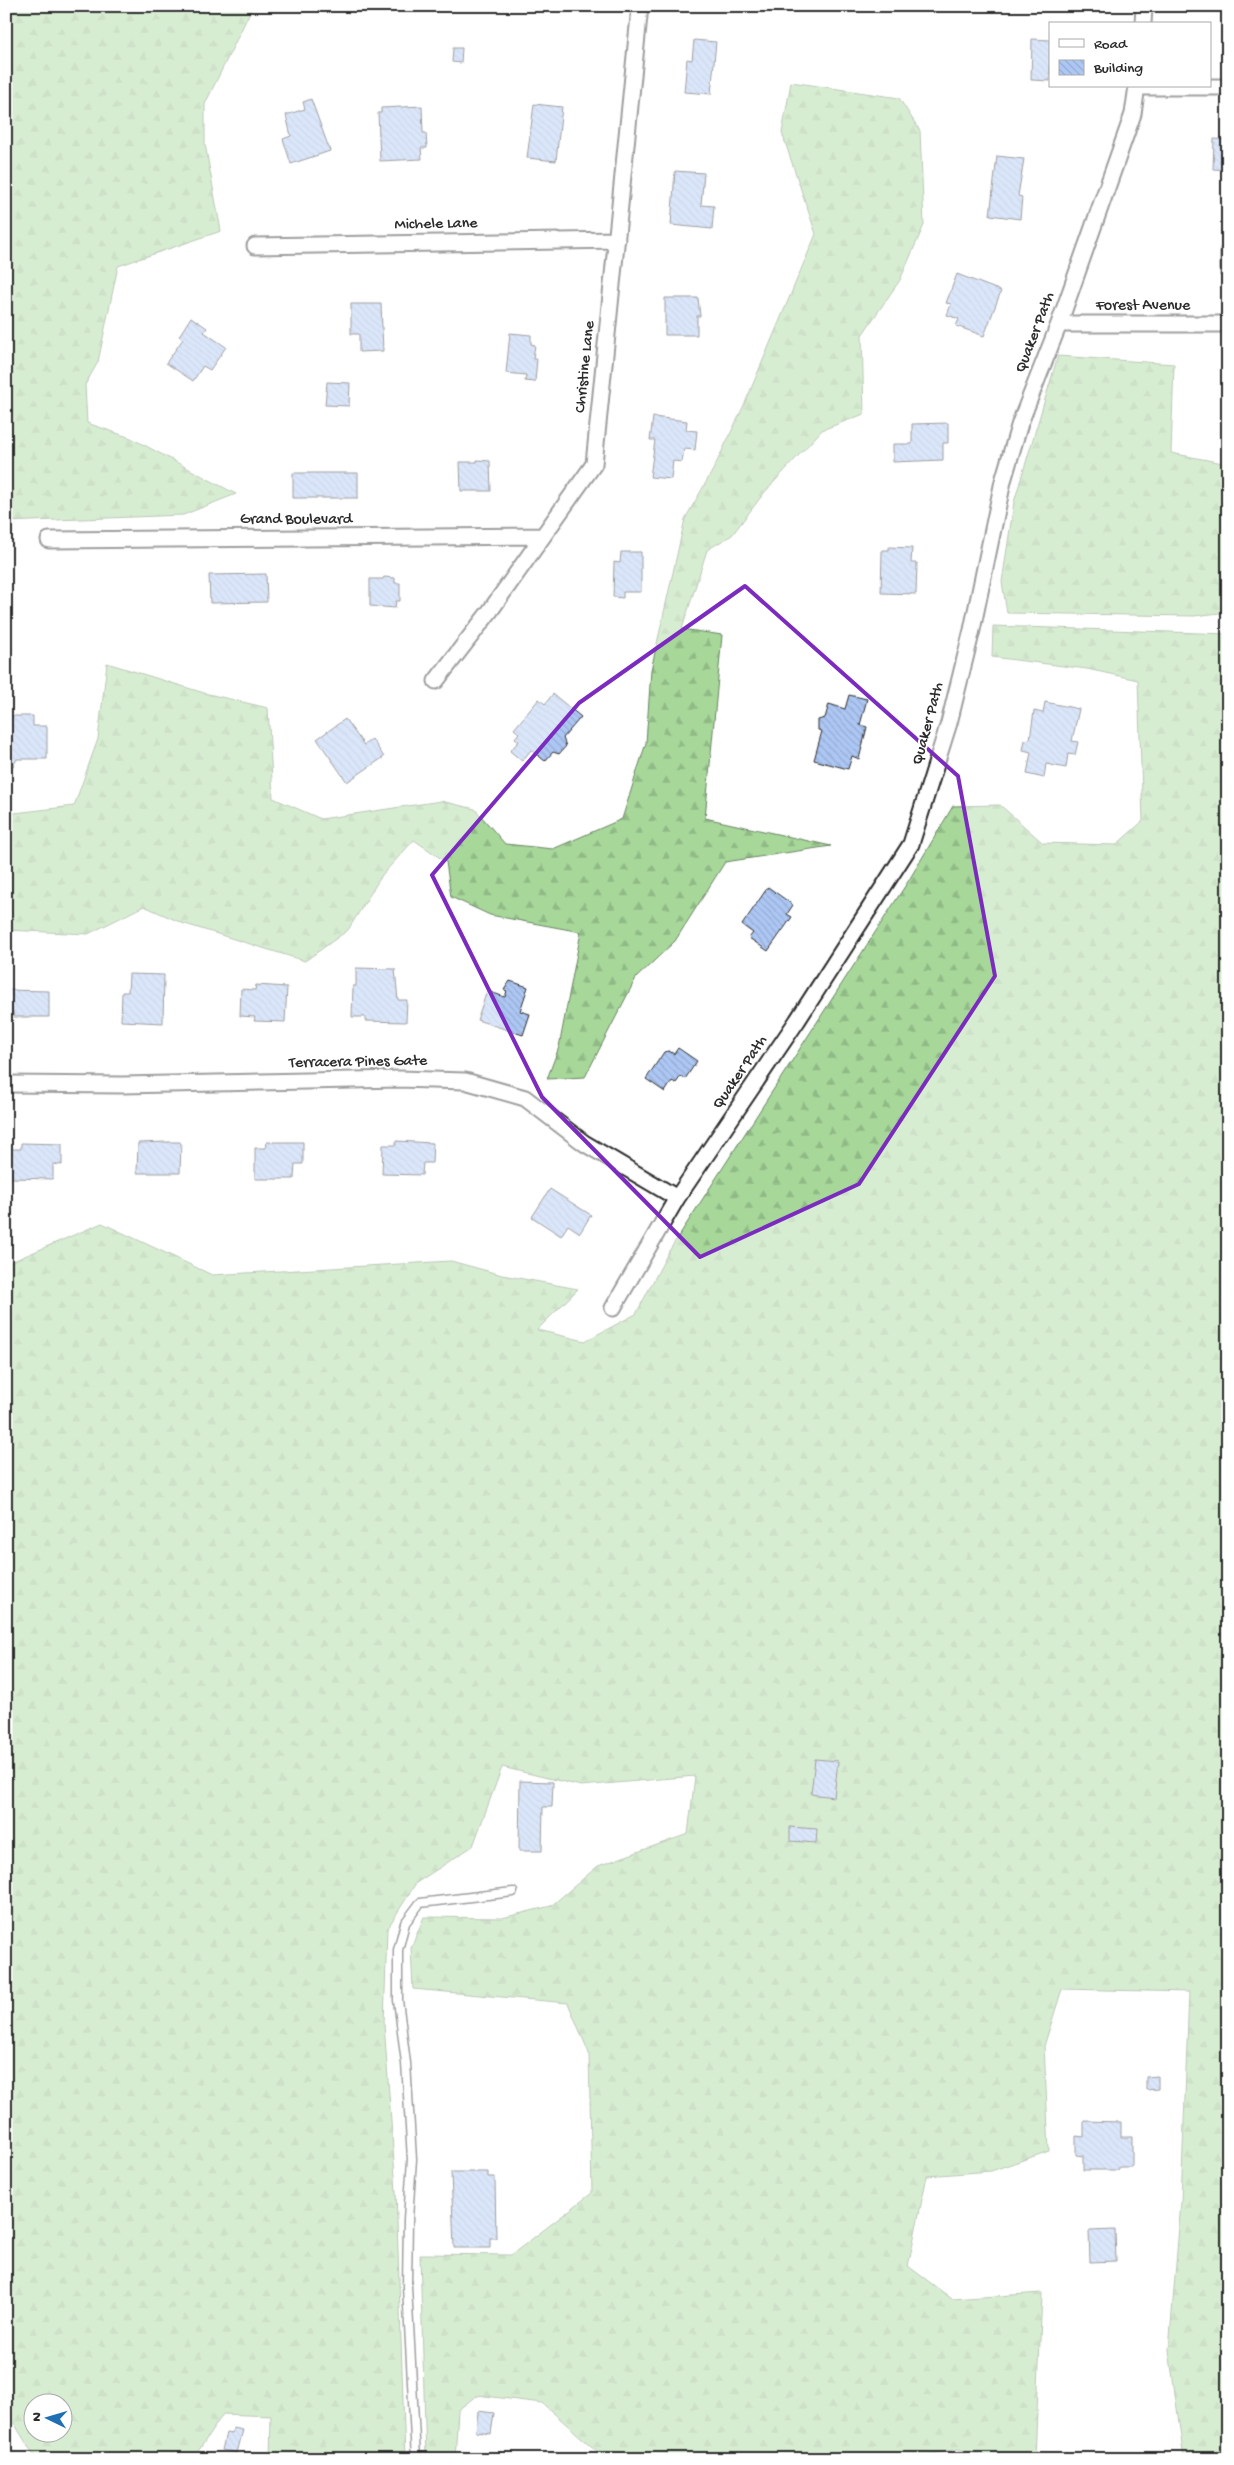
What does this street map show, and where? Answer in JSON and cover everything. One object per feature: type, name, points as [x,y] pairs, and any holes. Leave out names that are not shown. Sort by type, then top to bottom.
[{"type":"street","name":"Christine Lane","points":[[436,681],[490,611],[594,464],[640,6]]},
{"type":"street","points":[[1142,22],[1144,6]]},
{"type":"street","points":[[1212,87],[1228,87]]},
{"type":"street","name":"Quaker Path","points":[[612,1308],[677,1198],[797,1021],[911,844],[934,774],[953,705],[972,630],[1003,481],[1020,423],[1059,324],[1133,114],[1137,88]]},
{"type":"street","name":"Michele Lane","points":[[255,246],[617,240]]},
{"type":"street","name":"Forest Avenue","points":[[1059,324],[1228,324]]},
{"type":"street","name":"Grand Boulevard","points":[[49,540],[543,536]]},
{"type":"street","name":"Terracera Pines Gate","points":[[6,1084],[133,1085],[399,1079],[465,1081],[525,1098],[584,1143],[677,1198]]},
{"type":"lane","points":[[416,2459],[407,2286],[408,2219],[412,2159],[406,2063],[398,2000],[398,1950],[405,1923],[420,1903],[513,1892]]},
{"type":"highlighted area","points":[[745,586],[958,776],[995,976],[859,1184],[700,1257],[542,1097],[432,875],[579,703]]},
{"type":"green space","points":[[6,6],[253,6],[205,104],[205,144],[221,231],[118,266],[98,362],[85,385],[87,423],[131,438],[236,494],[183,515],[6,522]]},
{"type":"green space","points":[[791,82],[899,98],[920,131],[924,225],[900,280],[862,335],[864,414],[822,430],[764,493],[732,535],[707,550],[682,629],[722,635],[705,818],[831,846],[725,862],[675,941],[636,978],[585,1077],[547,1079],[559,1047],[581,932],[490,915],[451,897],[446,862],[414,840],[382,875],[348,930],[305,961],[182,923],[144,906],[88,934],[6,930],[6,814],[74,806],[98,739],[107,663],[204,693],[268,708],[273,798],[321,819],[441,801],[475,809],[505,844],[553,849],[622,819],[646,743],[651,670],[685,519],[713,470],[745,403],[816,234],[782,133]]},
{"type":"green space","points":[[1058,356],[1174,364],[1171,453],[1228,464],[1228,612],[1194,616],[1007,613],[1002,582],[1014,502]]},
{"type":"green space","points":[[993,626],[1228,634],[1228,2459],[1184,2459],[1169,2350],[1181,2202],[1189,1992],[1062,1989],[1044,2046],[1049,2151],[991,2171],[927,2176],[908,2266],[952,2299],[1042,2293],[1035,2459],[999,2459],[958,2449],[907,2459],[606,2459],[542,2403],[477,2395],[458,2410],[455,2459],[426,2459],[420,2254],[511,2255],[592,2193],[589,2053],[568,2003],[413,1989],[411,1948],[424,1917],[502,1918],[551,1906],[598,1866],[688,1834],[695,1776],[581,1786],[502,1767],[473,1846],[416,1883],[387,1929],[384,2024],[396,2191],[405,2459],[270,2459],[271,2416],[223,2414],[193,2459],[36,2459],[26,2442],[72,2442],[72,2392],[22,2392],[22,2436],[6,2410],[6,1264],[102,1223],[212,1275],[451,1261],[502,1275],[578,1289],[537,1330],[585,1341],[636,1314],[669,1251],[909,880],[953,806],[1000,805],[1043,843],[1116,845],[1143,821],[1138,680],[1087,669],[992,657]]},
{"type":"building","points":[[1032,39],[1049,40],[1049,81],[1031,80]]},
{"type":"building","points":[[694,40],[716,42],[711,94],[684,92],[687,59],[692,60]]},
{"type":"building","points":[[453,48],[462,48],[461,63],[452,62]]},
{"type":"building","points":[[311,99],[330,151],[291,164],[283,139],[291,136],[286,115],[305,109],[303,102]]},
{"type":"building","points":[[534,104],[562,107],[556,161],[527,158]]},
{"type":"building","points":[[422,106],[423,133],[426,133],[427,148],[421,148],[422,159],[380,161],[378,113],[381,113],[381,108]]},
{"type":"building","points":[[1214,139],[1228,140],[1228,170],[1213,169]]},
{"type":"building","points":[[997,156],[1024,159],[1018,196],[1022,197],[1020,219],[990,215]]},
{"type":"building","points":[[675,171],[704,173],[701,205],[714,206],[712,229],[671,225]]},
{"type":"building","points":[[1220,247],[1228,247],[1228,276],[1220,276]]},
{"type":"building","points":[[957,274],[1001,291],[984,336],[956,326],[959,319],[947,315],[951,304],[946,303]]},
{"type":"building","points":[[665,298],[698,298],[700,316],[697,316],[697,335],[665,335]]},
{"type":"building","points":[[351,304],[381,304],[383,351],[359,352],[359,334],[351,334]]},
{"type":"building","points":[[191,317],[207,328],[204,332],[226,347],[210,370],[203,366],[193,381],[166,363],[183,339],[179,336]]},
{"type":"building","points":[[510,333],[531,335],[531,344],[535,345],[533,359],[537,359],[535,382],[525,381],[526,375],[506,373]]},
{"type":"building","points":[[327,382],[350,383],[349,406],[325,405]]},
{"type":"building","points":[[653,417],[687,421],[686,430],[697,431],[695,450],[684,449],[682,462],[673,461],[671,479],[650,477],[655,440],[650,440]]},
{"type":"building","points":[[948,423],[948,443],[943,443],[943,460],[893,462],[893,444],[912,444],[912,424]]},
{"type":"building","points":[[477,460],[490,461],[491,491],[461,491],[460,462],[477,462]]},
{"type":"building","points":[[293,473],[358,473],[358,498],[293,498]]},
{"type":"building","points":[[889,547],[912,548],[911,563],[917,563],[916,594],[881,593],[882,550],[889,550]]},
{"type":"building","points":[[621,552],[641,552],[641,592],[623,592],[623,598],[613,597],[614,562],[620,563]]},
{"type":"building","points":[[266,574],[267,602],[210,603],[209,575]]},
{"type":"building","points":[[384,577],[395,578],[395,583],[400,583],[400,601],[396,601],[395,608],[370,606],[370,579],[383,579]]},
{"type":"building","points":[[553,694],[581,717],[563,738],[566,746],[559,754],[553,752],[545,761],[531,750],[522,761],[510,751],[519,741],[515,738],[519,733],[514,729],[539,699],[545,704]]},
{"type":"building","points":[[849,695],[867,699],[860,725],[867,727],[859,759],[852,756],[848,769],[814,760],[822,731],[818,730],[818,720],[825,718],[829,704],[845,709]]},
{"type":"building","points":[[1045,702],[1079,709],[1072,741],[1078,742],[1075,755],[1068,754],[1066,768],[1046,764],[1044,778],[1027,774],[1031,752],[1023,750],[1025,740],[1030,739],[1034,711],[1043,713]]},
{"type":"building","points":[[6,716],[33,716],[33,726],[47,726],[47,759],[17,759],[13,766],[6,766]]},
{"type":"building","points":[[345,719],[364,745],[372,739],[384,757],[347,782],[317,739]]},
{"type":"building","points":[[768,887],[793,905],[787,914],[792,917],[768,951],[749,938],[753,933],[742,925]]},
{"type":"building","points":[[356,968],[395,969],[398,1000],[407,1000],[406,1022],[365,1021],[365,1017],[352,1017],[353,986],[356,986]]},
{"type":"building","points":[[129,974],[164,975],[163,1023],[121,1021],[122,992],[128,992]]},
{"type":"building","points":[[510,981],[528,987],[520,1011],[530,1014],[523,1035],[477,1020],[487,991],[505,997],[507,991],[504,990]]},
{"type":"building","points":[[256,985],[287,987],[285,1022],[254,1021],[255,1017],[240,1016],[241,989],[255,990]]},
{"type":"building","points":[[6,990],[49,991],[49,1017],[14,1017],[13,1012],[6,1012]]},
{"type":"building","points":[[678,1048],[697,1061],[685,1079],[681,1076],[676,1083],[672,1081],[665,1092],[646,1079],[664,1052],[669,1051],[674,1054]]},
{"type":"building","points":[[396,1141],[433,1143],[432,1163],[423,1163],[422,1175],[382,1174],[383,1145],[396,1145]]},
{"type":"building","points":[[180,1142],[180,1173],[137,1173],[138,1143]]},
{"type":"building","points":[[267,1142],[303,1142],[303,1164],[295,1164],[294,1179],[255,1179],[255,1148],[266,1148]]},
{"type":"building","points":[[21,1143],[62,1144],[62,1165],[53,1164],[53,1179],[11,1178],[11,1149],[21,1149]]},
{"type":"building","points":[[550,1189],[591,1215],[580,1233],[568,1225],[561,1236],[532,1217]]},
{"type":"building","points":[[815,1759],[838,1761],[834,1797],[811,1794]]},
{"type":"building","points":[[520,1781],[553,1782],[552,1807],[543,1807],[542,1851],[519,1851]]},
{"type":"building","points":[[790,1827],[817,1829],[816,1843],[790,1841]]},
{"type":"building","points":[[1158,2076],[1158,2089],[1146,2090],[1146,2077]]},
{"type":"building","points":[[1084,2121],[1121,2122],[1121,2137],[1132,2137],[1132,2167],[1119,2167],[1119,2170],[1083,2170],[1083,2156],[1076,2155],[1076,2136],[1084,2137]]},
{"type":"building","points":[[451,2172],[488,2172],[488,2177],[495,2177],[496,2238],[490,2238],[490,2248],[454,2248]]},
{"type":"building","points":[[1115,2230],[1116,2261],[1090,2262],[1089,2231]]},
{"type":"building","points":[[478,2411],[494,2413],[491,2434],[476,2432]]},
{"type":"building","points":[[233,2428],[243,2430],[237,2453],[222,2450],[226,2433],[232,2434]]}]
